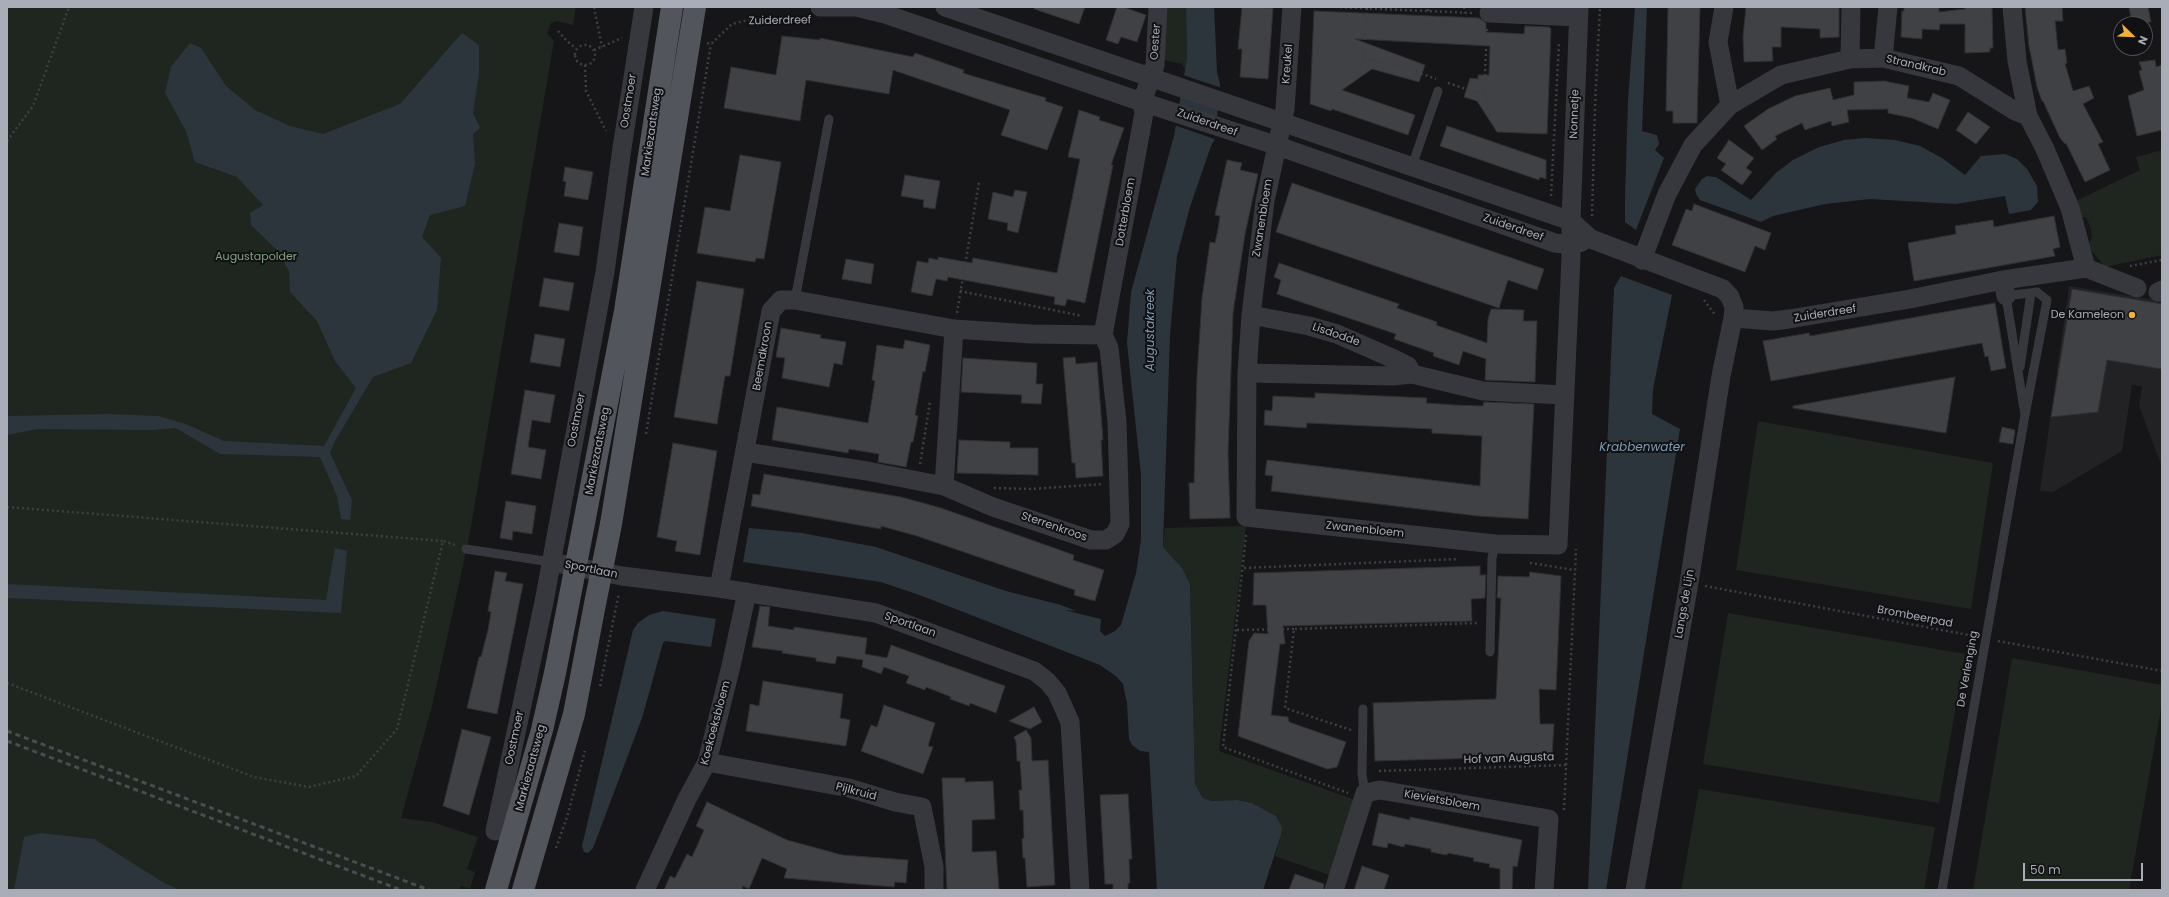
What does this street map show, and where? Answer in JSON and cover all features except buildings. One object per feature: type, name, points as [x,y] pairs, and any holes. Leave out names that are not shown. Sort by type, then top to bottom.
[{"type":"main road","name":"Markiezaatsweg","points":[[496,890],[542,730],[576,567],[626,311],[672,7]]},
{"type":"main road","name":"Markiezaatsweg","points":[[523,890],[574,714],[701,42],[695,7]]},
{"type":"street","name":"Oostmoer","points":[[496,831],[551,562],[605,272],[622,148],[644,7]]},
{"type":"street","points":[[945,7],[1571,221],[1591,239],[1642,260],[1722,289],[1730,298],[1734,307],[1733,318]]},
{"type":"street","name":"Oester","points":[[1142,102],[1151,77],[1157,50],[1158,7]]},
{"type":"street","name":"Kreukel","points":[[1275,145],[1282,121],[1292,7]]},
{"type":"street","points":[[1724,7],[1718,42],[1730,105]]},
{"type":"street","points":[[1850,7],[1850,59]]},
{"type":"street","points":[[1883,58],[1888,7]]},
{"type":"street","points":[[2012,7],[2017,61],[2028,116],[2045,150],[2070,208],[2086,268],[2138,288]]},
{"type":"street","name":"Zuiderdreef","points":[[816,14],[856,8],[886,11],[1142,102],[1275,145],[1555,243],[1572,245],[1591,239]]},
{"type":"street","points":[[1489,13],[1572,13]]},
{"type":"street","name":"Nonnetje","points":[[1572,13],[1572,245]]},
{"type":"street","name":"Strandkrab","points":[[1642,260],[1668,194],[1693,145],[1730,105],[1781,75],[1850,59],[1883,58],[1959,76],[2015,112],[2028,116]]},
{"type":"street","name":"Dotterbloem","points":[[1104,328],[1144,112],[1142,102]]},
{"type":"street","name":"Zwanenbloem","points":[[1275,145],[1258,245],[1251,315],[1247,373],[1246,517],[1494,544],[1558,545],[1572,245]]},
{"type":"street","name":"Zuiderdreef","points":[[1733,318],[1774,321],[1789,320],[1910,300],[2004,288],[2086,268]]},
{"type":"street","name":"Beemdkroon","points":[[719,588],[771,310],[781,300],[795,300]]},
{"type":"street","points":[[795,300],[954,329],[1031,334],[1104,328]]},
{"type":"street","name":"Lisdodde","points":[[1251,315],[1309,326],[1337,334],[1408,366],[1412,374]]},
{"type":"street","name":"Langs de Lijn","points":[[1635,890],[1689,583],[1721,376],[1733,318]]},
{"type":"street","name":"Sterrenkroos","points":[[745,452],[917,480],[944,486],[993,507],[1091,540],[1106,540],[1115,534],[1120,524],[1117,422],[1109,348],[1104,328]]},
{"type":"street","points":[[944,486],[954,329]]},
{"type":"street","name":"Lisdodde","points":[[1247,373],[1392,376],[1412,374],[1483,391],[1565,395]]},
{"type":"street","name":"Sportlaan","points":[[551,562],[600,572],[747,592],[876,613],[1034,671],[1057,693],[1070,722],[1080,890]]},
{"type":"street","name":"Koekoeksbloem","points":[[645,890],[687,799],[707,762],[731,666],[747,592]]},
{"type":"street","name":"Pijlkruid","points":[[707,762],[849,788],[895,802],[922,807],[934,867],[934,890]]},
{"type":"street","name":"Kievietsbloem","points":[[1365,793],[1380,790],[1549,819],[1544,890]]},
{"type":"street","points":[[1334,890],[1365,793]]},
{"type":"lane","points":[[1412,166],[1438,91]]},
{"type":"lane","points":[[795,300],[829,119]]},
{"type":"lane","points":[[2019,376],[2031,293],[2004,288],[2025,414]]},
{"type":"lane","name":"De Verlenging","points":[[1942,890],[2018,453],[2047,300],[2036,292],[2031,293]]},
{"type":"lane","points":[[1490,652],[1492,558],[1494,544]]},
{"type":"lane","points":[[466,549],[551,562]]},
{"type":"lane","points":[[1363,709],[1362,774],[1365,793]]},
{"type":"path","points":[[7,142],[33,106],[69,7]]},
{"type":"path","points":[[594,7],[602,47],[594,50]]},
{"type":"path","points":[[1335,7],[1489,13],[1484,95],[1498,118]]},
{"type":"path","points":[[1428,11],[1429,7]]},
{"type":"path","points":[[1464,7],[1465,13]]},
{"type":"path","points":[[1367,8],[1364,59],[1398,65],[1484,95]]},
{"type":"path","points":[[1551,199],[1572,13]]},
{"type":"path","name":"Zuiderdreef","points":[[701,42],[732,24],[748,20],[816,14]]},
{"type":"path","points":[[558,30],[576,49]]},
{"type":"path","points":[[646,436],[701,42]]},
{"type":"path","points":[[585,65],[576,61],[574,56],[576,49],[584,44],[590,46],[594,50]]},
{"type":"path","points":[[585,65],[593,60],[594,50]]},
{"type":"path","points":[[1348,76],[1369,60]]},
{"type":"path","points":[[585,65],[586,91],[591,103],[612,140],[622,148]]},
{"type":"path","points":[[954,329],[979,182]]},
{"type":"path","points":[[960,291],[1104,328]]},
{"type":"path","points":[[917,480],[931,397]]},
{"type":"path","points":[[986,487],[1031,489],[1119,482]]},
{"type":"path","points":[[7,507],[443,541],[466,549]]},
{"type":"path","points":[[1246,517],[1244,568],[1224,747],[1348,794],[1354,777],[1362,774]]},
{"type":"path","points":[[7,683],[254,777],[309,787],[356,776],[397,729],[443,541]]},
{"type":"path","points":[[1244,568],[1461,559]]},
{"type":"path","name":"Hof van Augusta","points":[[1362,774],[1381,771],[1566,764],[1575,570],[1522,562]]},
{"type":"path","name":"Brombeerpad","points":[[1689,583],[2162,671]]},
{"type":"path","points":[[1237,630],[1491,622]]},
{"type":"path","points":[[1294,629],[1285,708],[1363,734]]},
{"type":"shaded area","points":[[2069,286],[2162,301],[2162,467],[2139,406],[2142,386],[2132,385],[2122,451],[2053,492],[2040,491]]},
{"type":"green space","name":"Augustapolder","points":[[7,7],[576,7],[573,25],[557,21],[551,23],[547,33],[554,41],[469,538],[432,706],[401,818],[432,822],[478,837],[467,869],[475,872],[470,889],[461,886],[460,890],[7,890]]},
{"type":"green space","points":[[1164,7],[1186,7],[1187,58],[1185,70],[1182,64],[1164,60]]},
{"type":"green space","points":[[2162,150],[2162,255],[2105,267],[2088,246],[2092,237],[2091,229],[2086,217],[2082,218],[2076,201],[2140,170],[2136,157]]},
{"type":"green space","points":[[1758,421],[1993,463],[1971,609],[1736,570]]},
{"type":"green space","points":[[1246,526],[1219,751],[1358,801],[1332,876],[1275,856],[1281,835],[1276,816],[1252,803],[1237,800],[1212,801],[1203,798],[1195,784],[1190,585],[1183,569],[1163,547],[1165,528]]},
{"type":"green space","points":[[1728,613],[1965,654],[1939,803],[1703,764]]},
{"type":"green space","points":[[2012,658],[2162,685],[2162,703],[2129,890],[1973,890]]},
{"type":"green space","points":[[1699,789],[1935,827],[1924,890],[1681,890]]},
{"type":"water","name":"Augustakreek","points":[[1186,7],[1214,7],[1217,72],[1220,84],[1215,139],[1211,146],[1190,207],[1177,256],[1170,335],[1163,547],[1183,569],[1190,585],[1195,784],[1203,798],[1212,801],[1237,800],[1252,803],[1276,816],[1282,828],[1281,835],[1263,890],[1157,890],[1149,752],[1140,751],[1132,745],[1129,739],[1127,703],[1123,684],[1117,677],[1100,665],[922,596],[881,582],[743,562],[749,528],[802,533],[876,547],[1006,591],[1061,605],[1076,611],[1064,610],[1101,619],[1100,631],[1105,636],[1115,631],[1121,625],[1136,573],[1141,540],[1141,475],[1127,343],[1131,292],[1174,136],[1187,58]]},
{"type":"water","points":[[1635,7],[1647,7],[1642,131],[1657,135],[1659,144],[1655,150],[1664,158],[1636,230],[1625,222],[1628,100]]},
{"type":"water","points":[[462,33],[479,45],[479,74],[473,113],[480,128],[473,134],[475,164],[465,206],[430,215],[422,237],[441,258],[437,310],[411,363],[373,377],[335,441],[330,453],[352,500],[350,520],[341,519],[337,496],[320,457],[220,454],[176,428],[153,430],[37,429],[7,435],[7,416],[108,414],[159,416],[188,425],[224,441],[324,446],[356,388],[335,361],[317,321],[290,292],[289,271],[277,250],[251,225],[250,213],[263,205],[237,177],[195,162],[186,131],[165,93],[171,67],[190,43],[201,48],[226,86],[255,110],[290,126],[323,134],[400,104]]},
{"type":"water","points":[[1865,138],[1895,140],[1920,146],[1942,158],[1965,175],[1981,156],[2005,154],[2017,159],[2027,169],[2037,186],[2038,202],[2031,210],[2009,214],[2005,196],[1956,204],[1870,199],[1825,204],[1773,216],[1761,222],[1700,200],[1696,194],[1695,189],[1702,179],[1707,176],[1716,177],[1751,200],[1777,172],[1793,160],[1819,147],[1844,140]]},
{"type":"water","name":"Krabbenwater","points":[[1621,276],[1672,295],[1653,389],[1652,414],[1680,429],[1606,890],[1588,890],[1614,288]]},
{"type":"water","points":[[335,548],[347,551],[341,613],[7,598],[7,584],[326,600]]},
{"type":"water","points":[[663,611],[716,619],[711,647],[665,641],[663,643],[642,718],[593,848],[588,853],[584,852],[582,846],[633,630],[638,623],[649,615]]},
{"type":"water","points":[[40,833],[94,839],[166,884],[180,890],[14,890],[24,837]]},
{"type":"pier","points":[[1183,75],[1222,88],[1220,105],[1180,92]]},
{"type":"pier","points":[[1177,108],[1219,123],[1217,140],[1174,125]]},
{"type":"railway","points":[[7,731],[429,890]]},
{"type":"railway","points":[[7,741],[401,890]]},
{"type":"place","name":"De Kameleon","points":[[2132,315]]}]
